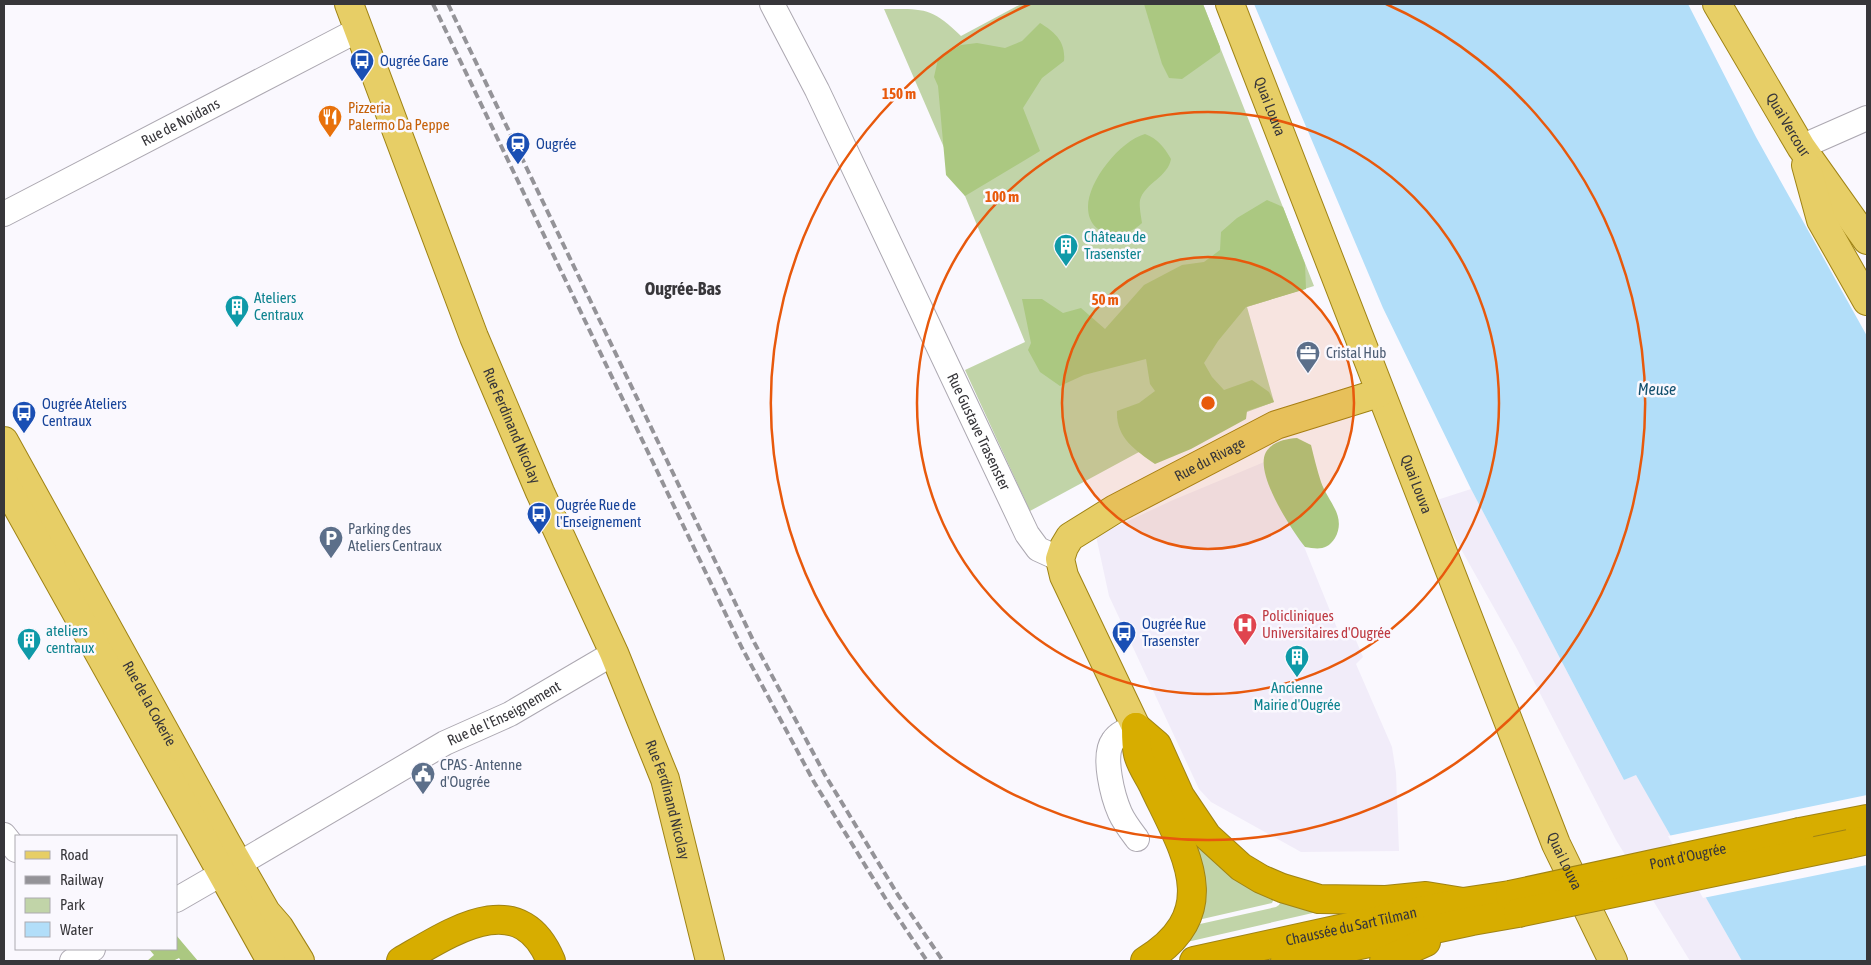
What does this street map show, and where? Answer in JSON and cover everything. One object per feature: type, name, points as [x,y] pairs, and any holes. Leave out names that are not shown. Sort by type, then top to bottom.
[{"type":"highway","points":[[1136,727],[1157,745],[1180,796],[1207,836],[1241,868],[1261,879],[1319,899],[1386,900],[1426,896],[1468,912]]},
{"type":"highway","points":[[1136,727],[1138,754],[1186,856],[1193,888],[1192,904],[1180,930],[1169,944],[1145,961]]},
{"type":"highway","name":"Pont d'Ougrée","points":[[1514,904],[1867,819]]},
{"type":"highway","name":"Pont d'Ougrée","points":[[1514,904],[1867,840]]},
{"type":"highway","name":"Chaussée du Sart Tilman","points":[[1194,961],[1514,904]]},
{"type":"highway","points":[[1384,961],[1468,912]]},
{"type":"highway","name":"Chaussée du Sart Tilman","points":[[1285,961],[1468,912]]},
{"type":"highway","points":[[401,961],[459,928],[484,920],[504,920],[519,924],[530,931],[544,945],[551,961]]},
{"type":"main road","name":"Rue Ferdinand Nicolay","points":[[350,4],[358,30],[474,337],[540,492],[614,654],[665,779],[710,961]]},
{"type":"main road","name":"Quai Louva","points":[[1230,4],[1326,250],[1379,393],[1556,844],[1612,961]]},
{"type":"main road","name":"Quai Vercour","points":[[1717,4],[1801,147],[1867,240]]},
{"type":"main road","points":[[1801,147],[1821,220],[1867,301]]},
{"type":"main road","name":"Rue du Rivage","points":[[1060,559],[1070,537],[1089,524],[1226,450],[1276,425],[1379,393]]},
{"type":"main road","name":"Rue de la Cokerie","points":[[4,441],[230,869],[271,961]]},
{"type":"main road","name":"Rue de la Cokerie","points":[[4,483],[230,869],[279,927],[300,961]]},
{"type":"main road","points":[[1060,559],[1064,576],[1136,727]]},
{"type":"street","name":"Rue Gustave Trasenster","points":[[772,4],[817,90],[1027,534],[1038,549],[1060,559]]},
{"type":"street","name":"Rue de Noidans","points":[[4,214],[358,30]]},
{"type":"street","points":[[1801,147],[1867,118]]},
{"type":"street","name":"Rue de l'Enseignement","points":[[178,899],[445,743],[510,714],[614,654]]},
{"type":"street","points":[[1136,727],[1120,733],[1113,740],[1108,751],[1109,767],[1120,813],[1137,839]]},
{"type":"street","points":[[4,835],[15,849]]},
{"type":"street","points":[[72,961],[92,950]]},
{"type":"street","points":[[95,950],[105,961]]},
{"type":"shaded area","name":"Policliniques Universitaires d'Ougrée","points":[[1269,460],[1339,633],[1352,631],[1363,657],[1356,664],[1392,747],[1396,773],[1399,851],[1301,852],[1211,802],[1199,789],[1109,596],[1096,536],[1173,500]]},
{"type":"shaded area","points":[[1471,489],[1624,780],[1636,774],[1742,961],[1690,961],[1616,840],[1516,647],[1434,501]]},
{"type":"green space","points":[[1021,4],[1203,4],[1314,286],[1247,307],[1274,402],[1139,452],[1030,511],[965,370],[1025,342],[965,196],[884,9],[909,9],[927,12],[942,20],[961,36]]},
{"type":"green space","points":[[1144,4],[1203,4],[1220,47],[1220,52],[1182,79],[1169,78],[1162,64]]},
{"type":"green space","points":[[1040,23],[1058,38],[1063,48],[1064,61],[1042,78],[1023,108],[1040,151],[965,196],[946,175],[938,86],[934,77],[938,59],[961,45],[977,43],[1005,48],[1022,41]]},
{"type":"green space","points":[[1145,134],[1154,138],[1171,159],[1166,171],[1147,189],[1140,200],[1142,223],[1135,229],[1117,234],[1100,230],[1094,225],[1088,207],[1093,186],[1099,174],[1116,153],[1135,138]]},
{"type":"green space","points":[[1267,200],[1283,207],[1305,264],[1306,289],[1246,307],[1218,341],[1204,363],[1212,377],[1224,390],[1252,380],[1269,392],[1274,402],[1247,411],[1246,419],[1191,449],[1155,464],[1140,454],[1123,436],[1117,411],[1139,403],[1155,391],[1150,384],[1146,359],[1084,375],[1060,386],[1040,372],[1028,350],[1031,343],[1022,299],[1042,299],[1063,313],[1081,308],[1105,329],[1144,285],[1182,265],[1204,262],[1220,250],[1221,232],[1237,218]]},
{"type":"green space","points":[[1297,438],[1311,445],[1321,482],[1338,516],[1339,523],[1335,538],[1329,545],[1321,548],[1305,547],[1283,515],[1269,487],[1265,473],[1264,461],[1269,448],[1280,441]]},
{"type":"green space","points":[[1148,756],[1276,894],[1272,903],[1198,920]]},
{"type":"green space","points":[[1283,896],[1317,912],[1187,942],[1191,926],[1276,907]]},
{"type":"green space","points":[[178,937],[198,961],[181,961],[179,958],[173,961],[147,961],[154,955],[150,950],[178,950]]},
{"type":"water","name":"Meuse","points":[[1254,4],[1688,4],[1756,137],[1867,336],[1867,961],[1742,961],[1636,775],[1624,780],[1471,489],[1383,308]]},
{"type":"pier","points":[[1867,795],[1867,865],[1703,898],[1668,836]]},
{"type":"railway","points":[[433,4],[742,648],[814,782],[887,901],[927,961]]},
{"type":"railway","points":[[448,4],[754,642],[825,775],[898,895],[943,961]]},
{"type":"place","name":"Ougrée Gare","points":[[362,82]]},
{"type":"place","name":"Pizzeria Palermo Da Peppe","points":[[330,138]]},
{"type":"place","name":"Ougrée","points":[[518,165]]},
{"type":"place","name":"Château de Trasenster","points":[[1066,267]]},
{"type":"place","name":"Ateliers Centraux","points":[[237,328]]},
{"type":"place","name":"Cristal Hub","points":[[1308,374]]},
{"type":"place","name":"Ougrée Ateliers Centraux","points":[[24,434]]},
{"type":"place","name":"Ougrée Rue de l'Enseignement","points":[[539,535]]},
{"type":"place","name":"Parking des Ateliers Centraux","points":[[331,559]]},
{"type":"place","name":"Policliniques Universitaires d'Ougrée","points":[[1245,646]]},
{"type":"place","name":"Ougrée Rue Trasenster","points":[[1124,654]]},
{"type":"place","name":"ateliers centraux","points":[[29,661]]},
{"type":"place","name":"Ancienne Mairie d'Ougrée","points":[[1297,678]]},
{"type":"place","name":"CPAS - Antenne d'Ougrée","points":[[423,795]]},
{"type":"district","name":"Ougrée-Bas","points":[[683,289]]}]
